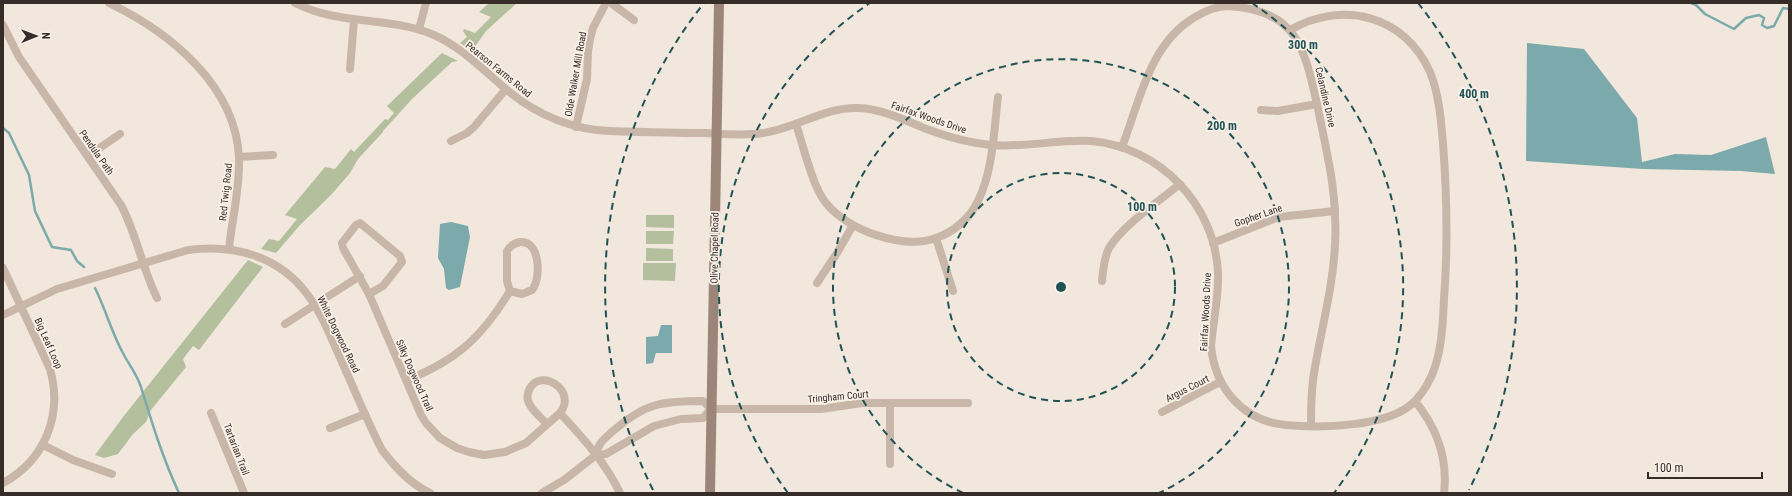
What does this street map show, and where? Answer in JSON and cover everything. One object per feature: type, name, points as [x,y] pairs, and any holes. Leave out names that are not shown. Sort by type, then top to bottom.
[{"type":"main road","name":"Olive Chapel Road","points":[[710,493],[719,3]]},
{"type":"street","name":"Red Twig Road","points":[[109,3],[137,16],[166,37],[202,72],[220,97],[235,136],[239,157],[238,188],[228,249]]},
{"type":"street","name":"Pearson Farms Road","points":[[295,3],[319,13],[354,20],[419,29],[442,39],[462,51],[506,89],[543,115],[576,126],[609,131],[716,134]]},
{"type":"street","points":[[419,29],[426,3]]},
{"type":"street","name":"Olde Walker Mill Road","points":[[576,126],[586,79],[590,39],[593,28],[606,3]]},
{"type":"street","points":[[611,3],[634,20]]},
{"type":"street","name":"Celandine Drive","points":[[1122,147],[1144,82],[1160,54],[1176,31],[1205,11],[1226,5],[1253,9],[1272,18],[1290,30],[1298,41],[1305,55],[1333,177],[1335,211],[1334,264],[1314,372],[1311,395],[1310,426]]},
{"type":"street","name":"Fairfax Woods Drive","points":[[716,134],[762,133],[796,124],[838,110],[865,108],[879,110],[947,136],[971,142],[992,145],[1029,145],[1077,141],[1097,142],[1122,147],[1154,162],[1180,184],[1200,210],[1213,243],[1218,274],[1212,346],[1214,367],[1220,382],[1236,402],[1258,418],[1274,424],[1339,426],[1371,421],[1392,414],[1415,401],[1431,378],[1438,356],[1444,309],[1447,255],[1446,190],[1442,130],[1437,98],[1431,74],[1418,51],[1403,36],[1384,23],[1366,16],[1325,14],[1301,23],[1290,30]]},
{"type":"street","points":[[350,69],[354,20]]},
{"type":"street","name":"Pendula Path","points":[[3,25],[19,57],[88,156],[125,213],[132,228],[157,298]]},
{"type":"street","points":[[451,141],[467,133],[474,127],[506,89]]},
{"type":"street","points":[[796,124],[821,197],[835,212],[853,225],[869,232],[893,239],[918,241],[936,238],[960,224],[978,201],[986,179],[998,97]]},
{"type":"street","points":[[1261,110],[1278,111],[1317,104]]},
{"type":"street","points":[[88,156],[120,134]]},
{"type":"street","points":[[239,157],[273,154]]},
{"type":"street","points":[[1102,281],[1106,256],[1115,240],[1124,230],[1180,184]]},
{"type":"street","name":"Gopher Lane","points":[[1213,243],[1278,217],[1335,211]]},
{"type":"street","name":"Silky Dogwood Trail","points":[[369,294],[383,286],[402,262],[400,256],[360,223],[356,225],[342,243],[345,253],[360,276],[369,294],[426,423],[440,438],[461,450],[484,455],[505,452],[526,442],[560,413]]},
{"type":"street","points":[[817,283],[853,225]]},
{"type":"street","points":[[936,238],[953,291]]},
{"type":"street","points":[[407,380],[443,364],[469,344],[490,322],[510,291],[507,281],[508,251],[516,244],[527,243],[532,245],[536,254],[536,286],[532,290],[522,294],[510,291]]},
{"type":"street","name":"White Dogwood Road","points":[[3,315],[57,289],[143,262],[188,250],[209,248],[228,249],[252,254],[278,266],[299,284],[314,304],[328,331],[382,450],[394,466],[419,490],[430,493]]},
{"type":"street","name":"Big Leaf Loop","points":[[3,268],[46,358],[53,378],[55,395],[54,414],[43,445],[23,470],[3,483]]},
{"type":"street","points":[[285,324],[314,304],[360,276]]},
{"type":"street","points":[[547,424],[529,402],[529,389],[537,381],[553,382],[562,391],[565,402],[564,408],[560,413],[596,455],[609,473],[620,493]]},
{"type":"street","name":"Argus Court","points":[[1162,412],[1220,382]]},
{"type":"street","points":[[542,493],[564,480],[596,455],[606,454],[654,426],[681,419],[703,418],[711,409],[703,401],[665,402],[648,406],[631,417],[598,444],[596,455]]},
{"type":"street","points":[[1415,401],[1430,420],[1438,438],[1445,468],[1444,493]]},
{"type":"street","name":"Tringham Court","points":[[711,409],[821,409],[862,403],[968,403]]},
{"type":"street","points":[[890,404],[890,464]]},
{"type":"street","name":"Tartarian Trail","points":[[211,413],[244,493]]},
{"type":"street","points":[[330,428],[365,414]]},
{"type":"street","points":[[43,445],[73,460],[112,474]]},
{"type":"green space","points":[[489,3],[517,3],[486,31],[472,51],[460,43],[467,37],[463,31],[464,29],[475,33],[491,17],[479,12]]},
{"type":"green space","points":[[442,53],[458,61],[452,62],[413,98],[358,159],[350,173],[331,195],[300,225],[276,253],[261,249],[269,239],[279,241],[297,219],[285,215],[325,167],[335,169],[351,149],[354,152],[385,119],[388,120],[394,113],[387,106]]},
{"type":"green space","points":[[646,215],[674,215],[674,228],[646,227]]},
{"type":"green space","points":[[646,231],[674,231],[673,244],[646,244]]},
{"type":"green space","points":[[646,248],[673,249],[673,261],[646,261]]},
{"type":"green space","points":[[248,260],[263,267],[199,350],[193,346],[183,359],[186,367],[151,410],[146,422],[133,434],[118,454],[104,458],[95,455],[123,417]]},
{"type":"green space","points":[[643,263],[676,263],[675,281],[643,280]]},
{"type":"water","points":[[1527,43],[1584,49],[1637,118],[1642,162],[1675,154],[1711,155],[1766,137],[1775,174],[1741,171],[1643,169],[1526,161]]},
{"type":"water","points":[[451,222],[468,226],[470,237],[460,287],[449,290],[446,288],[444,269],[438,258],[440,224]]},
{"type":"water","points":[[661,325],[672,325],[672,353],[656,353],[653,363],[646,364],[646,337],[658,336]]},
{"type":"waterway","points":[[1691,3],[1696,5],[1705,14],[1734,29],[1746,18],[1759,15],[1764,18],[1762,25],[1767,28],[1774,26],[1783,8],[1789,9]]},
{"type":"waterway","points":[[3,128],[9,133],[29,175],[35,211],[52,247],[71,250],[77,261],[84,267]]},
{"type":"waterway","points":[[95,288],[112,330],[139,383],[163,454],[179,493]]}]
